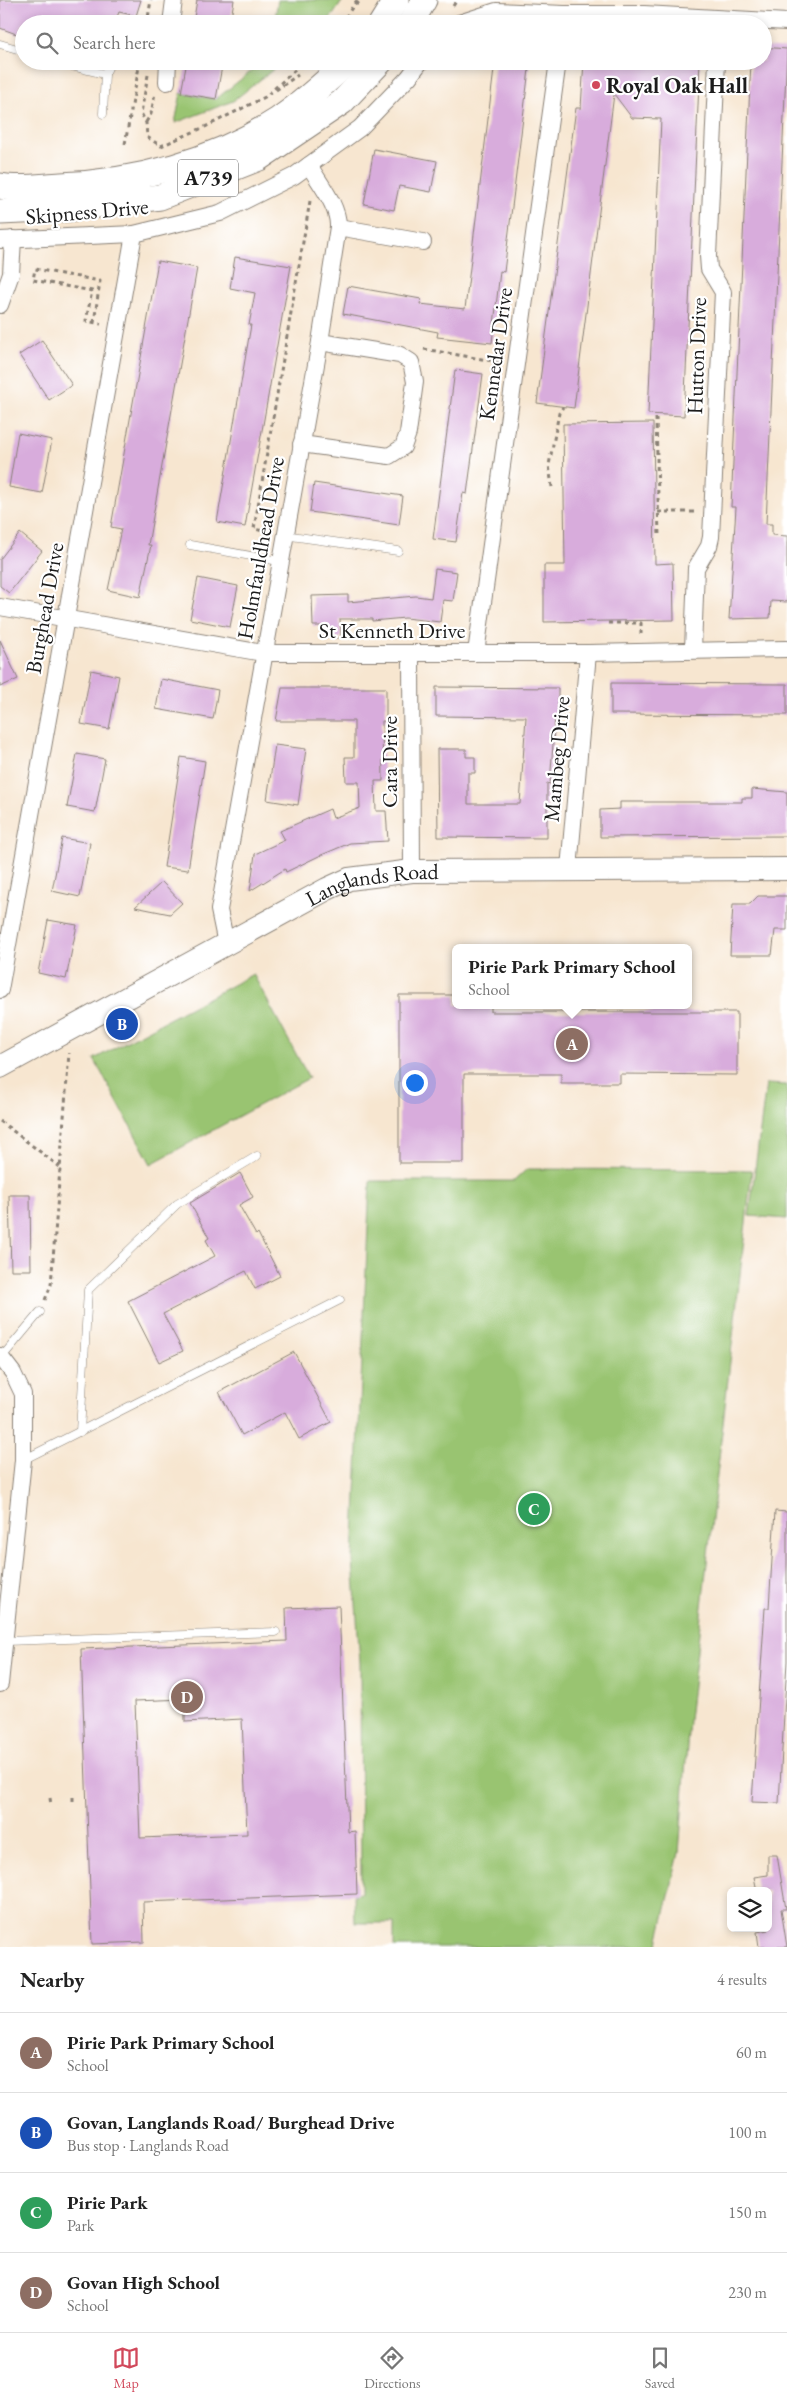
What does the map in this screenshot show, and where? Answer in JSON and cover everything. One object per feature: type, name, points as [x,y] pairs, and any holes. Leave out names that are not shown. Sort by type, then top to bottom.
[{"type":"main road","points":[[386,15],[396,0]]},
{"type":"main road","points":[[415,15],[424,0]]},
{"type":"main road","name":"A739","points":[[2,187],[73,185],[122,179],[198,159],[278,119],[314,92],[339,70]]},
{"type":"main road","name":"A739","points":[[0,212],[67,209],[160,197],[259,158],[342,102],[372,70]]},
{"type":"street","points":[[172,15],[174,0]]},
{"type":"street","points":[[590,15],[644,7],[690,15]]},
{"type":"street","points":[[484,15],[496,11],[530,15]]},
{"type":"street","points":[[772,22],[787,22]]},
{"type":"street","points":[[167,82],[168,70]]},
{"type":"street","name":"Skipness Drive","points":[[7,240],[134,234],[220,213],[294,176],[360,128],[414,70]]},
{"type":"street","name":"Kennedar Drive","points":[[476,653],[557,70]]},
{"type":"street","name":"Hutton Drive","points":[[693,650],[696,568],[709,546],[712,512],[723,292],[710,269],[708,256],[717,70]]},
{"type":"street","name":"Holmfauldhead Drive","points":[[226,944],[218,910],[320,342],[338,227],[338,218],[309,165]]},
{"type":"street","points":[[338,227],[423,242]]},
{"type":"street","name":"Burghead Drive","points":[[0,990],[134,234]]},
{"type":"street","points":[[0,305],[11,274],[7,240]]},
{"type":"street","points":[[301,444],[389,456],[403,447],[408,434],[415,382],[411,362],[400,355],[320,342]]},
{"type":"street","name":"St Kenneth Drive","points":[[0,608],[263,653],[588,653],[787,649]]},
{"type":"street","name":"Cara Drive","points":[[411,653],[412,871]]},
{"type":"street","name":"Mambeg Drive","points":[[569,869],[588,653]]},
{"type":"street","name":"Langlands Road","points":[[1,1062],[71,1027],[326,889],[349,879],[412,871],[787,869]]},
{"type":"street","points":[[0,1684],[5,1641],[6,1567],[23,1460],[23,1394],[13,1373],[1,1356]]},
{"type":"lane","points":[[0,44],[15,49]]},
{"type":"lane","points":[[88,70],[105,74]]},
{"type":"lane","points":[[103,114],[105,74],[107,70]]},
{"type":"lane","points":[[284,535],[398,551]]},
{"type":"lane","points":[[190,546],[279,562]]},
{"type":"lane","points":[[80,1432],[88,1290],[177,1204],[257,1156]]},
{"type":"lane","points":[[23,1460],[340,1300]]},
{"type":"lane","points":[[1,1356],[40,1312]]},
{"type":"lane","points":[[5,1641],[276,1632]]},
{"type":"path","points":[[148,15],[151,0]]},
{"type":"path","points":[[354,7],[357,0]]},
{"type":"path","points":[[348,15],[361,0]]},
{"type":"path","points":[[125,144],[138,70]]},
{"type":"path","points":[[149,70],[141,113],[146,123],[147,137],[161,146],[207,126],[265,97],[303,72]]},
{"type":"path","points":[[265,97],[295,70]]},
{"type":"path","points":[[284,535],[254,529],[311,196],[320,185]]},
{"type":"path","points":[[94,323],[100,281],[35,269],[33,280],[92,291],[86,321],[94,323],[117,327]]},
{"type":"path","points":[[411,362],[419,348],[516,364]]},
{"type":"path","points":[[552,487],[548,465],[559,413],[564,407]]},
{"type":"path","points":[[656,418],[659,537]]},
{"type":"path","points":[[658,512],[712,512]]},
{"type":"path","points":[[608,623],[641,623],[641,652]]},
{"type":"path","points":[[40,1312],[51,1285],[71,1027]]},
{"type":"path","points":[[0,1121],[60,1168]]},
{"type":"path","points":[[73,1797],[73,1804]]},
{"type":"path","points":[[50,1798],[51,1805]]},
{"type":"green space","points":[[278,0],[343,0],[333,15],[276,15]]},
{"type":"green space","points":[[253,70],[273,70],[233,101],[175,123],[181,93],[216,99]]},
{"type":"green space","points":[[253,974],[309,1078],[151,1164],[94,1059]]},
{"type":"green space","points":[[766,1084],[787,1085],[787,1219],[749,1216]]},
{"type":"green space","points":[[527,1169],[752,1170],[689,1720],[679,1853],[657,1947],[394,1947],[394,1923],[355,1923],[354,1894],[361,1893],[360,1663],[353,1560],[370,1181],[514,1181]]},
{"type":"building","points":[[0,0],[141,0],[136,15],[119,12],[118,15],[15,15],[15,34],[0,28]]},
{"type":"building","points":[[197,0],[234,0],[232,15],[194,15]]},
{"type":"building","points":[[772,48],[787,49],[766,524],[772,524],[772,535],[787,536],[787,602],[771,601],[770,618],[729,619],[736,507],[731,507],[751,70],[772,70]]},
{"type":"building","points":[[185,70],[221,70],[216,99],[181,93]]},
{"type":"building","points":[[494,70],[529,70],[504,272],[500,271],[492,343],[437,337],[438,332],[343,314],[348,286],[421,299],[420,304],[465,309]]},
{"type":"building","points":[[583,70],[700,70],[684,416],[648,414],[661,119],[632,118],[614,94],[574,408],[537,403],[576,108],[581,108]]},
{"type":"building","points":[[374,149],[437,161],[431,192],[399,186],[394,210],[364,204]]},
{"type":"building","points":[[235,257],[291,266],[245,527],[217,522],[255,293],[230,288]]},
{"type":"building","points":[[158,261],[197,268],[148,545],[151,545],[140,597],[108,590],[121,529],[111,527]]},
{"type":"building","points":[[42,340],[72,385],[49,400],[19,355]]},
{"type":"building","points":[[455,370],[483,374],[467,494],[463,493],[456,542],[433,539]]},
{"type":"building","points":[[653,423],[655,564],[673,563],[674,620],[544,622],[544,565],[565,565],[563,424]]},
{"type":"building","points":[[18,433],[52,440],[42,493],[9,487]]},
{"type":"building","points":[[314,483],[403,496],[399,525],[310,512]]},
{"type":"building","points":[[20,533],[42,551],[9,593],[0,586],[0,559]]},
{"type":"building","points":[[435,569],[457,572],[453,601],[443,600],[440,622],[405,618],[372,621],[372,619],[340,619],[341,638],[326,638],[326,626],[313,626],[312,596],[348,595],[348,602],[416,596],[431,598]]},
{"type":"building","points":[[198,578],[238,586],[230,627],[190,619]]},
{"type":"building","points":[[0,640],[18,679],[0,687]]},
{"type":"building","points":[[91,670],[119,676],[109,729],[81,724]]},
{"type":"building","points":[[161,679],[218,690],[213,719],[156,709]]},
{"type":"building","points":[[611,683],[787,684],[787,715],[611,714]]},
{"type":"building","points":[[436,687],[558,688],[558,717],[555,717],[550,784],[547,783],[547,838],[438,837],[437,749],[466,749],[466,757],[475,757],[475,773],[468,773],[468,804],[520,804],[526,717],[436,716]]},
{"type":"building","points":[[282,688],[386,688],[386,721],[382,721],[383,781],[375,781],[376,811],[386,811],[388,841],[350,843],[286,872],[285,869],[250,891],[255,854],[285,840],[280,831],[330,809],[333,818],[360,808],[359,782],[346,782],[345,757],[354,757],[354,721],[276,721]]},
{"type":"building","points":[[275,745],[306,749],[298,805],[267,800]]},
{"type":"building","points":[[77,754],[105,759],[95,812],[67,807]]},
{"type":"building","points":[[181,757],[205,761],[188,870],[164,867]]},
{"type":"building","points":[[752,789],[787,792],[787,836],[600,837],[600,810],[620,809],[620,802],[742,802],[742,798],[752,798]]},
{"type":"building","points":[[62,838],[90,843],[80,897],[52,891]]},
{"type":"building","points":[[162,882],[182,903],[170,914],[135,907]]},
{"type":"building","points":[[758,896],[787,896],[787,930],[775,930],[772,955],[730,955],[733,904],[750,904]]},
{"type":"building","points":[[48,920],[77,925],[66,979],[38,973]]},
{"type":"building","points":[[399,995],[452,995],[452,1009],[491,1009],[491,1012],[737,1012],[737,1075],[620,1074],[620,1083],[561,1083],[561,1074],[464,1074],[464,1163],[399,1163]]},
{"type":"building","points":[[240,1173],[253,1197],[239,1205],[256,1235],[258,1233],[280,1276],[255,1289],[246,1271],[163,1314],[183,1351],[159,1362],[128,1301],[215,1256],[206,1240],[209,1238],[190,1203]]},
{"type":"building","points":[[9,1195],[30,1195],[31,1270],[11,1270]]},
{"type":"building","points":[[294,1352],[331,1422],[299,1439],[285,1412],[242,1435],[219,1392]]},
{"type":"building","points":[[775,1511],[787,1512],[787,1661],[779,1803],[752,1802],[765,1608],[769,1608]]},
{"type":"building","points":[[339,1606],[348,1832],[355,1831],[357,1894],[143,1902],[144,1942],[92,1944],[81,1649],[287,1641],[286,1608]],"holes":[[[185,1699],[185,1722],[242,1719],[247,1834],[140,1838],[135,1701]]]},
{"type":"building","points":[[768,1855],[777,1855],[786,1909],[781,1909],[787,1947],[759,1947],[757,1932],[772,1932],[772,1887],[756,1887],[754,1877],[768,1875]]},
{"type":"place","name":"Royal Oak Hall","points":[[596,85]]},
{"type":"place","name":"Govan, Langlands Road/ Burghead Drive","points":[[122,1024]]},
{"type":"place","name":"Pirie Park Primary School","points":[[572,1044]]},
{"type":"place","name":"Pirie Park","points":[[534,1509]]},
{"type":"place","name":"Govan High School","points":[[187,1697]]}]
